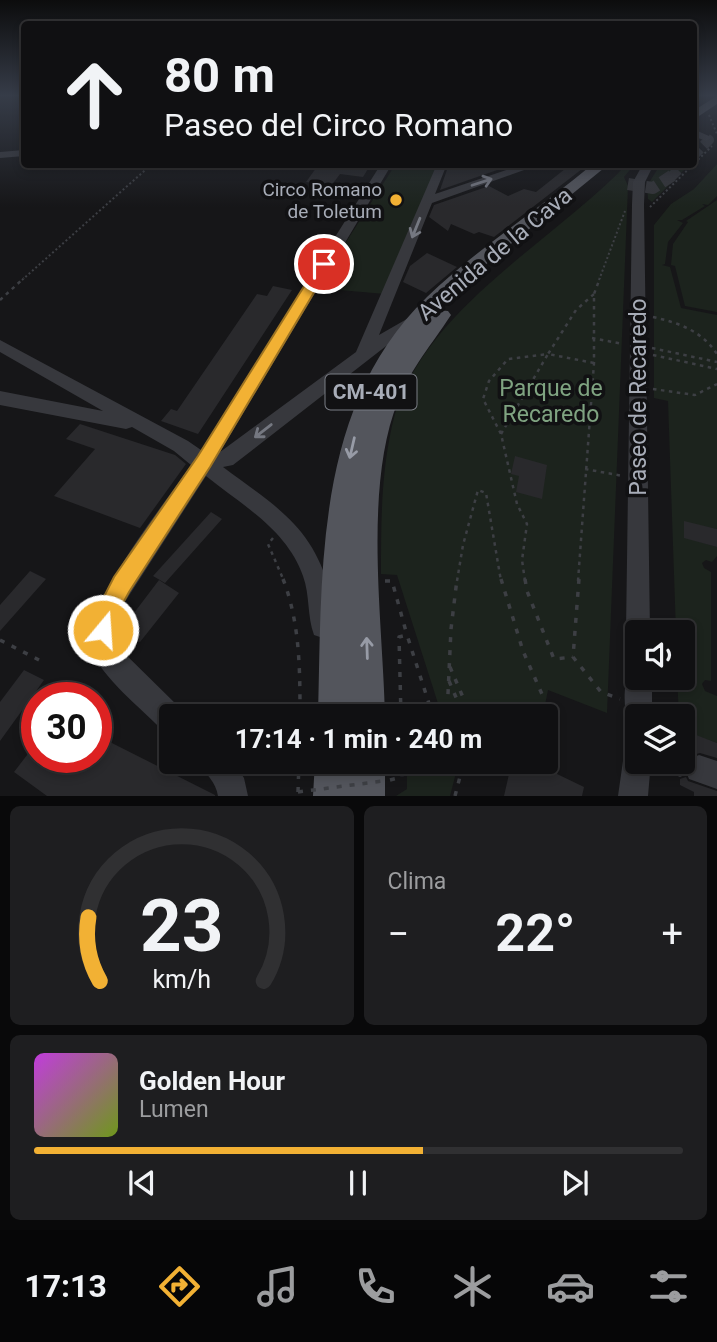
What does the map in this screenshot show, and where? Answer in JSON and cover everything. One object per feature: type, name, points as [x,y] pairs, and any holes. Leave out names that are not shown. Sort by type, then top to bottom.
[{"type":"main road","name":"Avenida de la Cava","points":[[335,704],[337,547],[351,456],[371,392],[399,340],[417,318],[457,281],[596,168]]},
{"type":"main road","name":"Avenida de la Cava","points":[[368,704],[366,485],[379,421],[394,383],[423,336],[452,304],[625,176]]},
{"type":"main road","points":[[332,796],[333,774]]},
{"type":"street","points":[[0,155],[21,153]]},
{"type":"street","points":[[159,707],[110,658],[104,648],[106,614],[121,585],[204,461],[385,168]]},
{"type":"street","points":[[363,355],[440,168]]},
{"type":"street","points":[[428,200],[524,168]]},
{"type":"street","name":"Paseo de Recaredo","points":[[638,620],[638,204],[639,182],[647,168]]},
{"type":"street","points":[[204,461],[226,459],[363,355],[417,318]]},
{"type":"street","points":[[0,345],[170,439],[204,461],[284,525],[299,545],[314,573],[322,606],[320,704]]},
{"type":"street","points":[[0,398],[139,424]]},
{"type":"street","points":[[225,774],[230,779],[233,796]]},
{"type":"street","points":[[317,796],[318,774]]},
{"type":"street","points":[[633,796],[636,774]]},
{"type":"path","points":[[697,160],[713,138]]},
{"type":"path","points":[[699,147],[705,152]]},
{"type":"path","points":[[0,300],[148,168]]},
{"type":"path","points":[[646,211],[689,168]]},
{"type":"path","points":[[625,705],[601,692],[573,657],[594,363],[594,294],[626,209]]},
{"type":"path","points":[[501,434],[576,310],[594,294]]},
{"type":"path","points":[[652,316],[687,327],[708,340],[717,354]]},
{"type":"path","points":[[592,338],[626,345]]},
{"type":"path","points":[[652,348],[717,362]]},
{"type":"path","points":[[573,657],[554,659],[527,591],[522,560],[527,524],[517,504],[501,434],[483,399],[489,381],[508,359],[548,354],[594,363]]},
{"type":"path","points":[[653,355],[717,369]]},
{"type":"path","points":[[653,389],[699,395],[710,391],[717,384]]},
{"type":"path","points":[[585,469],[623,476]]},
{"type":"path","points":[[447,704],[456,586],[463,543],[478,490],[486,492],[498,576],[524,659],[545,701]]},
{"type":"path","points":[[284,525],[268,544],[290,595],[298,627],[300,704]]},
{"type":"path","points":[[392,581],[429,704]]},
{"type":"path","points":[[401,704],[399,637],[407,635]]},
{"type":"path","points":[[0,640],[38,660]]},
{"type":"path","points":[[450,667],[466,704]]},
{"type":"path","points":[[448,678],[459,704]]},
{"type":"path","points":[[299,774],[298,792],[402,777],[402,774]]},
{"type":"path","points":[[455,796],[461,774]]},
{"type":"green space","points":[[717,164],[717,196],[708,205],[702,204],[705,206],[682,220],[677,220],[683,223],[668,242],[665,264],[662,265],[670,267],[681,308],[717,315],[717,529],[684,522],[684,537],[717,547],[717,556],[712,562],[706,560],[702,563],[704,568],[711,572],[711,681],[705,680],[702,684],[705,691],[717,696],[717,743],[695,735],[695,704],[678,704],[678,690],[695,690],[695,620],[676,620],[668,401],[654,398],[654,225],[671,204],[694,189]]},
{"type":"green space","points":[[393,168],[437,168],[385,294],[317,288]]},
{"type":"green space","name":"Parque de Recaredo","points":[[623,168],[632,168],[624,177],[628,186],[607,713],[548,690],[545,704],[438,704],[397,575],[381,574],[388,444],[406,386],[429,349],[458,314]]},
{"type":"green space","points":[[658,168],[686,168],[652,202],[648,199],[647,186]]},
{"type":"green space","points":[[717,200],[717,312],[685,306],[675,266],[671,265],[673,244],[688,222],[686,221]]},
{"type":"green space","points":[[407,774],[456,774],[450,796],[396,796],[407,789]]},
{"type":"building","points":[[316,168],[369,168],[363,177],[340,174],[331,186],[306,182]]},
{"type":"building","points":[[448,168],[503,168],[440,190]]},
{"type":"building","points":[[566,168],[582,169],[494,237],[479,232],[474,234],[451,224],[448,231],[429,217],[434,205],[489,186],[508,196],[524,189],[536,192]]},
{"type":"building","points":[[427,253],[457,267],[426,293],[403,282],[410,266]]},
{"type":"building","points":[[273,286],[292,290],[198,434],[161,421],[171,409],[177,411],[257,294],[267,296]]},
{"type":"building","points":[[80,424],[175,455],[186,464],[140,528],[54,496],[95,449],[66,439]]},
{"type":"building","points":[[515,456],[547,465],[542,499],[516,492],[519,476],[511,474]]},
{"type":"building","points":[[211,512],[222,519],[165,583],[153,576]]},
{"type":"building","points":[[684,521],[717,529],[717,547],[684,538]]},
{"type":"building","points":[[30,571],[46,579],[0,631],[0,605]]},
{"type":"building","points":[[159,580],[179,593],[140,642],[118,634]]},
{"type":"building","points":[[24,670],[44,680],[21,682],[21,712],[0,741],[0,702]]},
{"type":"building","points":[[695,735],[717,743],[717,758],[700,753],[695,754]]},
{"type":"building","points":[[112,743],[159,767],[159,774],[173,774],[215,796],[47,796],[14,772],[21,763],[21,773],[112,773]]},
{"type":"building","points":[[509,774],[557,774],[584,787],[582,796],[504,796]]},
{"type":"building","points":[[686,777],[688,781],[717,791],[717,796],[694,796],[694,792],[680,785],[680,779]]},
{"type":"tunnel","points":[[697,152],[709,140],[706,138]]},
{"type":"tunnel","points":[[673,175],[680,168]]},
{"type":"tunnel","points":[[628,184],[653,188],[673,175]]},
{"type":"place","name":"Circo Romano de Toletum","points":[[396,200]]},
{"type":"route","points":[[103,630],[106,614],[121,585],[204,461],[324,264]]}]
